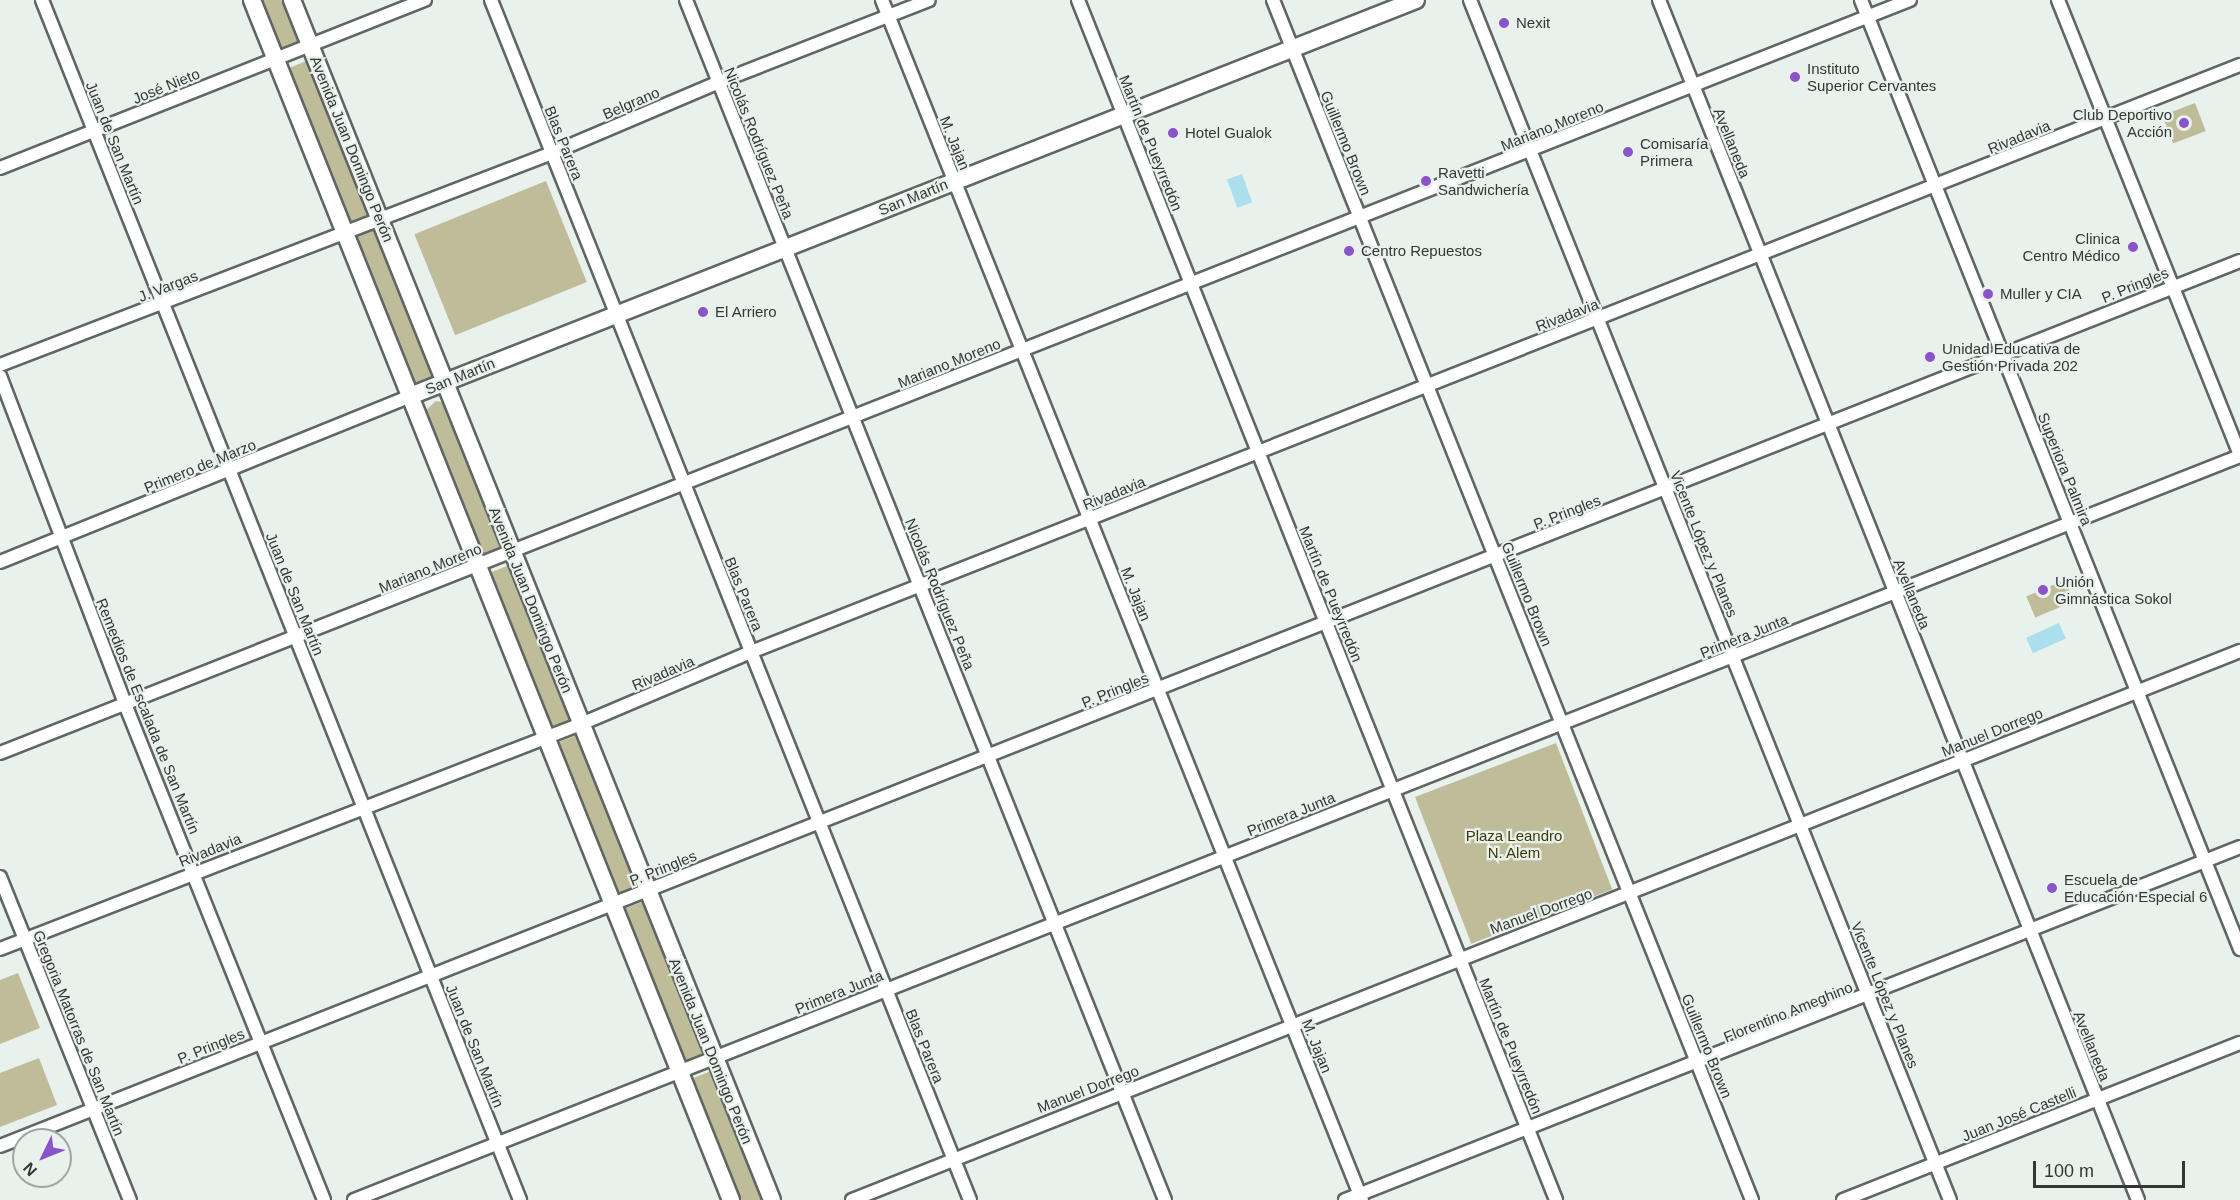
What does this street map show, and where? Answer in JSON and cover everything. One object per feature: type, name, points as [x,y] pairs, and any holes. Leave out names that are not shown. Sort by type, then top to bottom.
[{"type":"main road","points":[[252,0],[731,1200]]},
{"type":"main road","name":"Avenida Juan Domingo Perón","points":[[292,0],[772,1200]]},
{"type":"main road","name":"San Martín","points":[[410,396],[1416,0]]},
{"type":"street","name":"Juan de San Martín","points":[[42,0],[520,1200]]},
{"type":"street","name":"José Nieto","points":[[0,168],[425,0]]},
{"type":"street","name":"Blas Parera","points":[[491,0],[970,1200]]},
{"type":"street","name":"Nicolás Rodríguez Peña","points":[[686,0],[920,586],[991,757],[1165,1200]]},
{"type":"street","name":"M. Jajan","points":[[882,0],[1361,1197]]},
{"type":"street","name":"Belgrano","points":[[345,232],[552,153],[719,82],[929,0]]},
{"type":"street","name":"Martín de Pueyrredón","points":[[1078,0],[1556,1200]]},
{"type":"street","name":"Guillermo Brown","points":[[1273,0],[1752,1200]]},
{"type":"street","name":"Vicente López y Planes","points":[[1470,0],[1599,319],[1665,490],[1735,657],[1950,1200]]},
{"type":"street","name":"Avellaneda","points":[[1659,0],[2138,1200]]},
{"type":"street","name":"Superiora Palmira","points":[[1861,0],[2240,949]]},
{"type":"street","name":"Mariano Moreno","points":[[0,753],[1910,0]]},
{"type":"street","points":[[2058,0],[2240,456]]},
{"type":"street","name":"Rivadavia","points":[[0,949],[363,806],[546,738],[752,652],[2240,65]]},
{"type":"street","name":"J. Vargas","points":[[0,365],[345,232]]},
{"type":"street","name":"P. Pringles","points":[[0,1146],[819,822],[991,757],[1326,622],[2240,261]]},
{"type":"street","name":"Remedios de Escalada de San Martín","points":[[0,376],[125,704],[195,872],[324,1200]]},
{"type":"street","name":"Primero de Marzo","points":[[0,562],[410,396]]},
{"type":"street","name":"Primera Junta","points":[[354,1200],[1057,925],[1225,856],[1735,657],[2240,456]]},
{"type":"street","name":"Manuel Dorrego","points":[[852,1200],[953,1157],[1123,1093],[1460,957],[1630,894],[1962,759],[2240,651]]},
{"type":"street","name":"Florentino Ameghino","points":[[1345,1200],[1361,1197],[1527,1128],[1698,1064],[2240,847]]},
{"type":"street","name":"Gregoria Matorras de San Martín","points":[[0,877],[130,1200]]},
{"type":"street","name":"Juan José Castelli","points":[[1843,1200],[2240,1043]]},
{"type":"green space","points":[[255,0],[285,0],[303,44],[277,55]]},
{"type":"green space","points":[[309,60],[372,217],[345,228],[282,71]]},
{"type":"green space","name":"Club Deportivo Acción","points":[[2195,103],[2206,131],[2173,144],[2162,116]]},
{"type":"green space","points":[[546,181],[587,282],[455,335],[414,234]]},
{"type":"green space","points":[[377,228],[435,376],[432,383],[416,389],[351,237]]},
{"type":"green space","points":[[436,401],[447,403],[505,551],[481,560],[423,413]]},
{"type":"green space","points":[[512,564],[575,721],[550,731],[487,574]]},
{"type":"green space","points":[[2065,580],[2074,601],[2035,618],[2026,596]]},
{"type":"green space","points":[[580,734],[640,890],[615,900],[555,744]]},
{"type":"green space","name":"Plaza Leandro N. Alem","points":[[1556,743],[1612,890],[1471,944],[1415,797]]},
{"type":"green space","points":[[647,900],[707,1057],[682,1067],[622,910]]},
{"type":"green space","points":[[18,973],[40,1028],[0,1044],[0,980]]},
{"type":"green space","points":[[39,1058],[57,1105],[0,1127],[0,1073]]},
{"type":"green space","points":[[711,1071],[763,1200],[736,1200],[688,1080]]},
{"type":"water","points":[[1242,174],[1252,202],[1237,208],[1227,179]]},
{"type":"water","points":[[2059,623],[2066,639],[2033,653],[2026,638]]},
{"type":"place","name":"Nexit","points":[[1504,23]]},
{"type":"place","name":"Instituto Superior Cervantes","points":[[1795,77]]},
{"type":"place","name":"Club Deportivo Acción","points":[[2184,123]]},
{"type":"place","name":"Hotel Gualok","points":[[1173,133]]},
{"type":"place","name":"Comisaría Primera","points":[[1628,152]]},
{"type":"place","name":"Ravetti Sandwichería","points":[[1426,181]]},
{"type":"place","name":"Clinica Centro Médico","points":[[2133,247]]},
{"type":"place","name":"Centro Repuestos","points":[[1349,251]]},
{"type":"place","name":"Muller y CIA","points":[[1988,294]]},
{"type":"place","name":"El Arriero","points":[[703,312]]},
{"type":"place","name":"Unidad Educativa de Gestión Privada 202","points":[[1930,357]]},
{"type":"place","name":"Unión Gimnástica Sokol","points":[[2043,590]]},
{"type":"place","name":"Escuela de Educación Especial 6","points":[[2052,888]]}]
